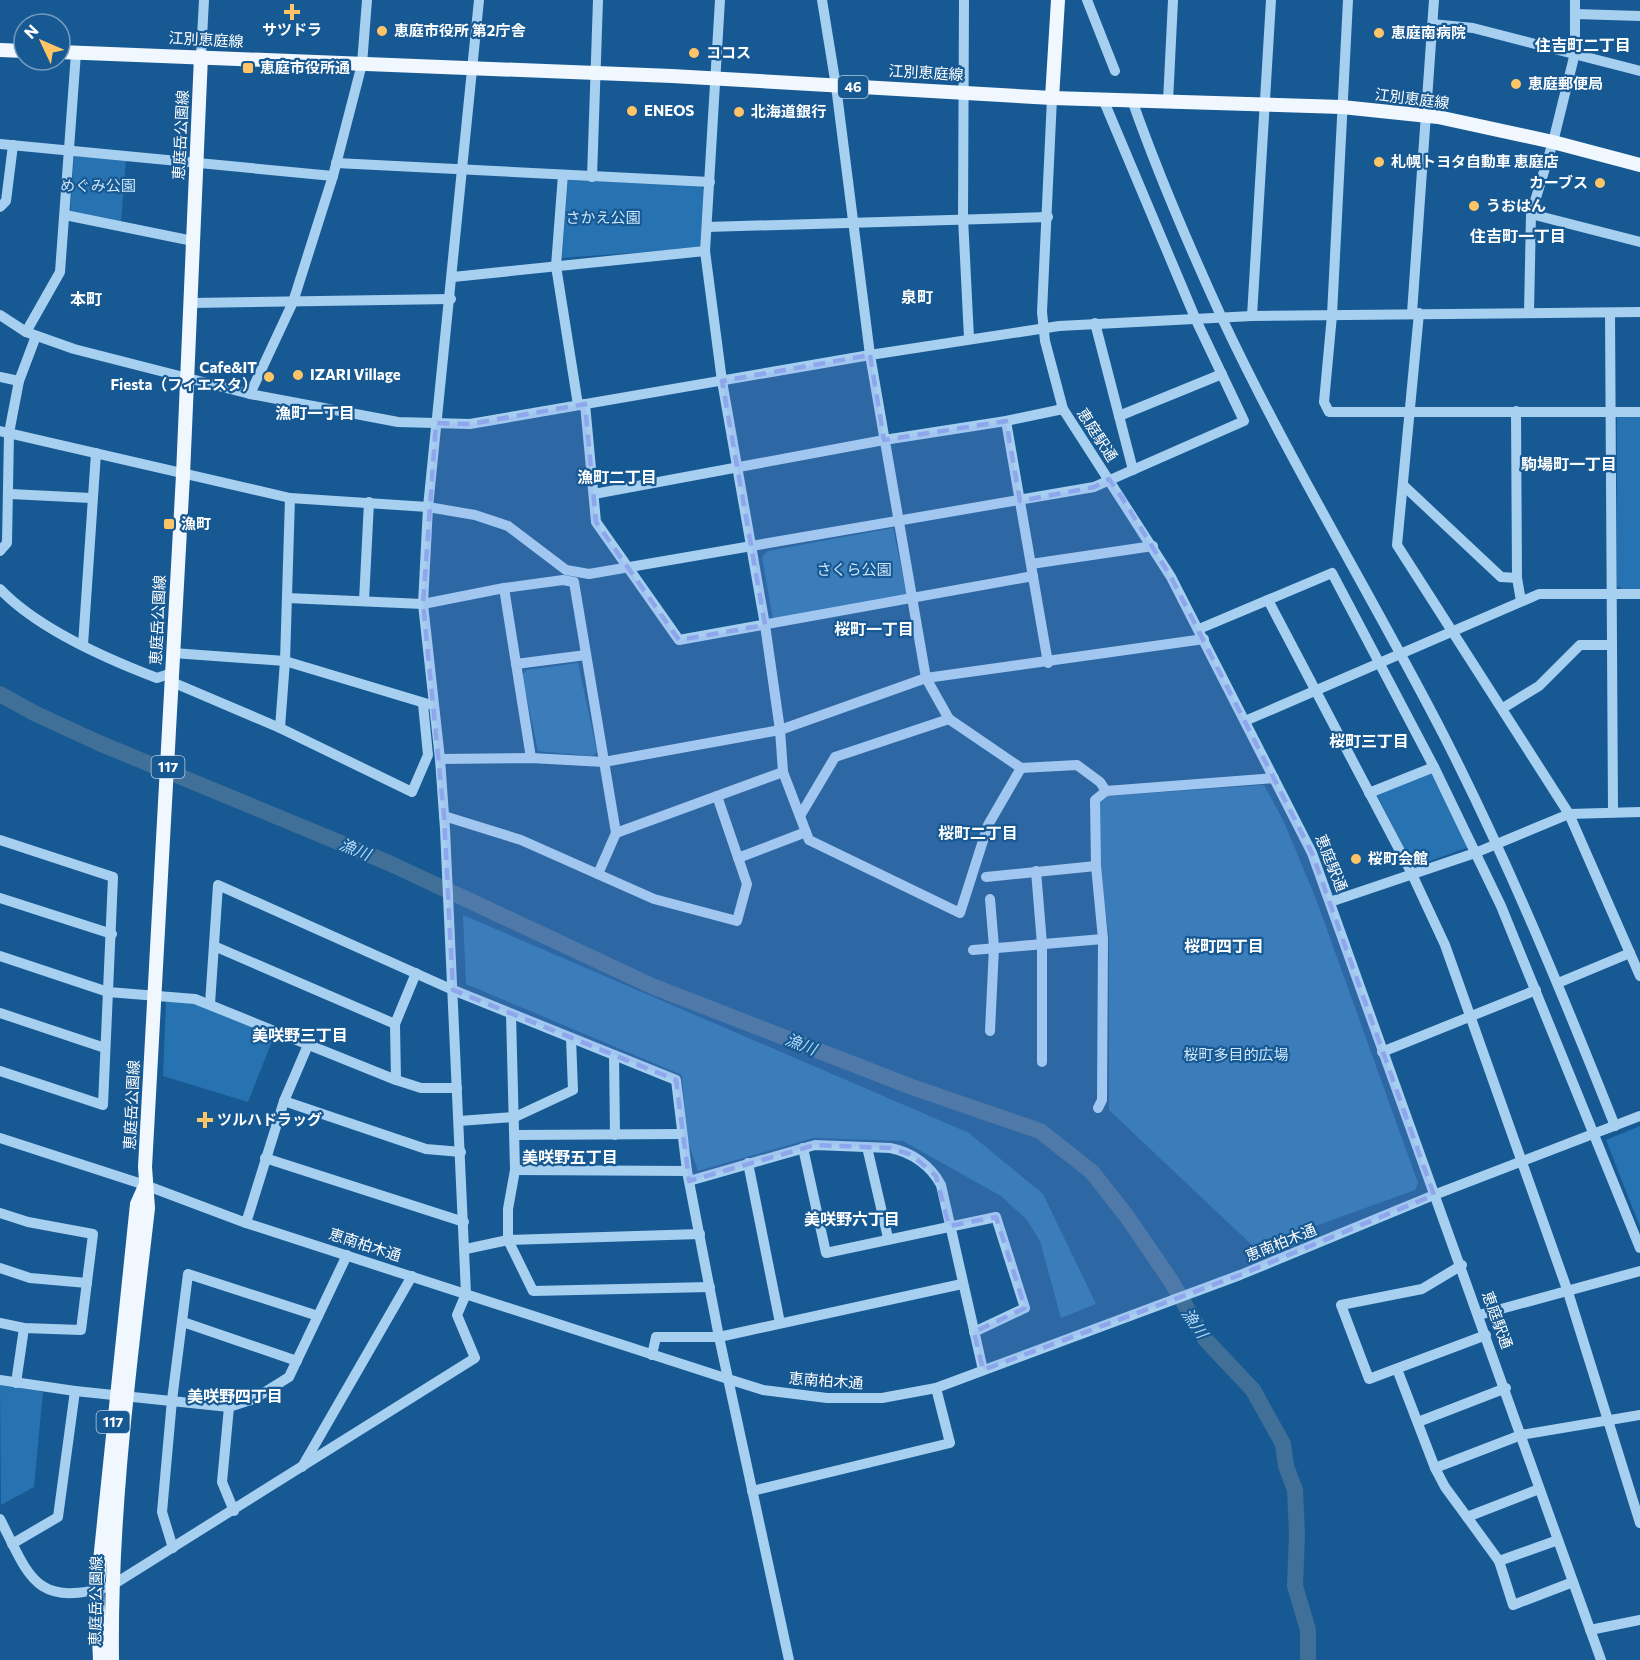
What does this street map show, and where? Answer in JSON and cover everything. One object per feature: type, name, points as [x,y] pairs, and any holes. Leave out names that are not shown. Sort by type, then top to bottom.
[{"type":"main road","points":[[1052,98],[1058,0]]},
{"type":"main road","name":"江別恵庭線","points":[[72,53],[201,56],[597,74],[1052,98],[1342,108],[1425,115],[1553,142],[1640,165]]},
{"type":"main road","name":"恵庭岳公園線","points":[[112,1660],[111,1586],[121,1395],[137,1204],[145,1185],[154,995],[165,834],[201,56]]},
{"type":"main road","name":"恵庭岳公園線","points":[[100,1660],[97,1590],[121,1395]]},
{"type":"street","points":[[201,56],[204,0]]},
{"type":"street","points":[[250,394],[293,302],[333,176],[362,64],[367,0]]},
{"type":"street","points":[[0,588],[22,608],[111,660],[157,678],[172,677],[412,792],[428,755],[429,704],[423,604],[428,507],[451,299],[479,0]]},
{"type":"street","points":[[592,177],[598,0]]},
{"type":"street","points":[[720,0],[705,251],[722,381],[765,625],[780,730],[783,772],[809,840],[960,913],[988,825],[1021,768]]},
{"type":"street","points":[[822,0],[836,86],[870,355],[926,678],[949,719],[1021,768],[1077,765],[1100,782],[1106,791]]},
{"type":"street","points":[[963,0],[963,218],[969,338]]},
{"type":"street","points":[[1087,0],[1115,71]]},
{"type":"street","points":[[1168,102],[1173,0]]},
{"type":"street","points":[[1252,316],[1271,0]]},
{"type":"street","points":[[1348,0],[1332,315],[1324,402],[1329,412],[1640,412]]},
{"type":"street","points":[[1434,0],[1425,115],[1411,413],[1396,545],[1503,708],[1569,814],[1640,976]]},
{"type":"street","points":[[1529,313],[1531,214],[1553,142],[1575,53],[1575,0]]},
{"type":"street","points":[[1575,14],[1640,16]]},
{"type":"street","points":[[1432,24],[1473,28],[1640,71]]},
{"type":"street","points":[[0,550],[7,543],[10,494],[5,432],[31,334],[60,272],[76,53]]},
{"type":"street","name":"恵庭駅通","points":[[1052,98],[1042,329],[1063,409],[1153,546],[1199,629],[1312,853],[1434,1196],[1506,1388],[1539,1489],[1601,1660]]},
{"type":"street","points":[[5,432],[290,498],[428,507],[475,515],[508,526],[549,558],[577,574],[629,569],[1094,487],[1244,421],[1196,320],[1103,99]]},
{"type":"street","points":[[1132,100],[1158,172],[1222,317],[1498,844],[1616,1126]]},
{"type":"street","points":[[0,144],[333,176]]},
{"type":"street","points":[[0,207],[6,201],[13,145]]},
{"type":"street","points":[[336,163],[710,182]]},
{"type":"street","points":[[563,175],[556,266],[581,405],[596,522],[679,640],[1033,576]]},
{"type":"street","points":[[1531,214],[1640,242]]},
{"type":"street","points":[[65,215],[193,241]]},
{"type":"street","points":[[707,227],[1048,217]]},
{"type":"street","points":[[453,277],[705,251]]},
{"type":"street","points":[[190,303],[451,299]]},
{"type":"street","points":[[0,315],[31,334],[93,355],[250,394],[355,416],[398,422],[470,424],[969,338],[1042,329],[1252,316],[1640,312]]},
{"type":"street","points":[[1610,313],[1613,812]]},
{"type":"street","points":[[1095,324],[1133,470]]},
{"type":"street","points":[[1119,416],[1222,374]]},
{"type":"street","points":[[0,376],[19,381]]},
{"type":"street","points":[[594,494],[1063,409]]},
{"type":"street","points":[[1516,411],[1517,579],[1521,601]]},
{"type":"street","points":[[1006,421],[1048,663]]},
{"type":"street","points":[[82,645],[96,453]]},
{"type":"street","points":[[1403,485],[1501,577],[1517,579]]},
{"type":"street","points":[[10,494],[91,498]]},
{"type":"street","points":[[280,728],[285,661],[290,498]]},
{"type":"street","points":[[364,601],[369,502]]},
{"type":"street","points":[[1031,564],[1153,546]]},
{"type":"street","points":[[1199,629],[1332,573],[1434,767],[1501,906],[1640,1248]]},
{"type":"street","points":[[287,598],[423,604],[504,588],[563,580],[574,582],[616,833],[598,874]]},
{"type":"street","points":[[504,588],[531,758]]},
{"type":"street","points":[[1245,721],[1539,594],[1640,594]]},
{"type":"street","points":[[1268,600],[1411,872],[1445,945],[1568,1292],[1640,1523]]},
{"type":"street","points":[[440,759],[531,758],[604,762],[780,730],[926,678],[1048,663],[1204,639]]},
{"type":"street","points":[[1503,708],[1539,686],[1580,645],[1612,645]]},
{"type":"street","points":[[173,653],[285,661],[429,704]]},
{"type":"street","points":[[516,664],[586,655]]},
{"type":"street","points":[[0,1520],[25,1571],[37,1584],[59,1592],[97,1590],[111,1586],[475,1358],[457,1315],[466,1294],[466,1249],[445,829],[440,759],[429,704]]},
{"type":"street","points":[[800,816],[835,757],[949,719]]},
{"type":"street","points":[[1369,793],[1434,767]]},
{"type":"street","points":[[616,833],[783,772]]},
{"type":"street","points":[[1098,1108],[1102,1100],[1102,939],[1096,866],[1095,800],[1106,791],[1274,778]]},
{"type":"street","points":[[444,816],[521,840],[654,899],[737,921],[747,884],[717,796]]},
{"type":"street","points":[[1330,902],[1411,872],[1475,853],[1569,814],[1640,812]]},
{"type":"street","points":[[738,858],[806,832]]},
{"type":"street","points":[[0,840],[113,877],[104,1105],[0,1071]]},
{"type":"street","points":[[986,877],[1096,866]]},
{"type":"street","points":[[1036,871],[1042,944],[1042,1062]]},
{"type":"street","points":[[210,1004],[218,885],[453,990],[676,1080],[680,1134],[719,1337],[789,1660]]},
{"type":"street","points":[[0,898],[112,934]]},
{"type":"street","points":[[990,899],[994,947],[990,1031]]},
{"type":"street","points":[[973,950],[1102,939]]},
{"type":"street","points":[[214,946],[395,1024]]},
{"type":"street","points":[[1558,983],[1630,953]]},
{"type":"street","points":[[0,957],[108,992],[195,999],[396,1080],[421,1088],[457,1088]]},
{"type":"street","points":[[396,1080],[395,1024],[416,974]]},
{"type":"street","points":[[1382,1052],[1536,990]]},
{"type":"street","points":[[0,1013],[105,1048]]},
{"type":"street","points":[[511,1014],[516,1135],[515,1170],[508,1209],[508,1240],[533,1291],[710,1287]]},
{"type":"street","points":[[459,1121],[515,1117],[573,1090],[571,1038]]},
{"type":"street","points":[[246,1223],[284,1101],[308,1045]]},
{"type":"street","points":[[614,1055],[615,1135]]},
{"type":"street","points":[[284,1101],[426,1149],[461,1152]]},
{"type":"street","name":"恵南柏木通","points":[[0,1138],[145,1185],[246,1223],[763,1390],[827,1398],[882,1398],[936,1388],[1094,1330],[1240,1275],[1640,1116]]},
{"type":"street","points":[[516,1135],[680,1134]]},
{"type":"street","points":[[515,1170],[688,1176],[815,1145],[902,1150],[928,1167],[941,1185],[983,1370]]},
{"type":"street","points":[[867,1147],[888,1238]]},
{"type":"street","points":[[803,1148],[826,1253],[888,1238],[996,1217],[1025,1308],[974,1332]]},
{"type":"street","points":[[266,1158],[464,1222]]},
{"type":"street","points":[[748,1163],[780,1323]]},
{"type":"street","points":[[0,1212],[28,1222],[93,1234],[81,1330],[24,1328],[0,1323]]},
{"type":"street","points":[[466,1249],[508,1240],[700,1234]]},
{"type":"street","points":[[0,1380],[75,1391],[229,1407],[254,1399],[289,1377],[346,1255]]},
{"type":"street","points":[[1461,1265],[1422,1289],[1341,1305],[1369,1378],[1398,1370],[1486,1335]]},
{"type":"street","points":[[0,1268],[30,1278],[87,1283]]},
{"type":"street","points":[[1479,1315],[1640,1271]]},
{"type":"street","points":[[173,1548],[162,1512],[172,1400],[188,1274],[318,1316]]},
{"type":"street","points":[[300,1469],[412,1276]]},
{"type":"street","points":[[652,1355],[656,1337],[719,1337],[962,1284]]},
{"type":"street","points":[[183,1322],[297,1361]]},
{"type":"street","points":[[16,1383],[24,1328]]},
{"type":"street","points":[[1398,1370],[1444,1487],[1498,1561],[1513,1605],[1573,1582]]},
{"type":"street","points":[[752,1491],[950,1443],[936,1388]]},
{"type":"street","points":[[1418,1422],[1506,1388]]},
{"type":"street","points":[[12,1544],[58,1517],[75,1391]]},
{"type":"street","points":[[229,1407],[222,1482],[234,1511]]},
{"type":"street","points":[[1435,1468],[1521,1435],[1640,1415]]},
{"type":"street","points":[[1467,1517],[1539,1489]]},
{"type":"street","points":[[1498,1561],[1558,1540]]},
{"type":"street","points":[[1590,1630],[1640,1620]]},
{"type":"highlighted area","points":[[870,355],[884,440],[1006,421],[1020,501],[1094,487],[1109,479],[1121,496],[1171,577],[1312,853],[1434,1195],[1240,1275],[983,1370],[974,1332],[1025,1308],[996,1217],[949,1226],[936,1176],[912,1155],[890,1148],[815,1145],[689,1181],[676,1080],[453,990],[444,816],[423,604],[436,423],[470,424],[585,404],[596,522],[679,640],[765,625],[722,381]]},
{"type":"green space","name":"めぐみ公園","points":[[74,156],[126,160],[121,222],[70,213]]},
{"type":"green space","name":"さかえ公園","points":[[568,180],[700,185],[704,190],[700,248],[562,258]]},
{"type":"green space","points":[[1617,417],[1640,417],[1640,589],[1622,589],[1617,586]]},
{"type":"green space","name":"さくら公園","points":[[893,528],[907,596],[773,619],[762,557],[768,551]]},
{"type":"green space","points":[[578,663],[597,752],[592,756],[538,751],[522,675],[527,670]]},
{"type":"green space","points":[[1431,773],[1469,847],[1416,866],[1412,865],[1377,795]]},
{"type":"green space","name":"桜町多目的広場","points":[[1264,785],[1283,820],[1316,899],[1418,1183],[1415,1190],[1255,1248],[1109,1110],[1109,937],[1099,867],[1100,803],[1108,796]]},
{"type":"green space","points":[[463,915],[969,1133],[1043,1194],[1096,1304],[1061,1318],[1040,1241],[1027,1220],[1001,1196],[903,1141],[813,1138],[698,1171],[687,1138],[682,1075],[466,984]]},
{"type":"green space","points":[[183,998],[274,1036],[248,1102],[163,1076],[166,1000]]},
{"type":"green space","points":[[1640,1126],[1640,1227],[1606,1140]]},
{"type":"green space","points":[[0,1384],[43,1392],[34,1487],[1,1505]]},
{"type":"waterway","name":"漁川","points":[[0,694],[34,713],[99,743],[389,863],[652,986],[912,1087],[1040,1131],[1092,1172],[1128,1218],[1171,1281],[1205,1339],[1253,1390],[1283,1444],[1286,1466],[1295,1490],[1297,1534],[1295,1586],[1308,1630],[1308,1660]]},
{"type":"place","name":"サツドラ","points":[[292,12]]},
{"type":"place","name":"恵庭市役所 第2庁舎","points":[[382,31]]},
{"type":"place","name":"恵庭南病院","points":[[1379,33]]},
{"type":"place","name":"ココス","points":[[694,53]]},
{"type":"place","name":"恵庭市役所通","points":[[248,68]]},
{"type":"place","name":"恵庭郵便局","points":[[1516,84]]},
{"type":"place","name":"ENEOS","points":[[632,111]]},
{"type":"place","name":"北海道銀行","points":[[739,112]]},
{"type":"place","name":"札幌トヨタ自動車 恵庭店","points":[[1379,162]]},
{"type":"place","name":"カーブス","points":[[1600,183]]},
{"type":"place","name":"うおはん","points":[[1474,206]]},
{"type":"place","name":"IZARI Village","points":[[298,375]]},
{"type":"place","name":"Cafe&IT Fiesta（フィエスタ）","points":[[269,377]]},
{"type":"place","name":"漁町","points":[[169,524]]},
{"type":"place","name":"桜町会館","points":[[1356,859]]},
{"type":"place","name":"ツルハドラッグ","points":[[205,1120]]},
{"type":"district","name":"住吉町二丁目","points":[[1583,45]]},
{"type":"district","name":"住吉町一丁目","points":[[1518,236]]},
{"type":"district","name":"泉町","points":[[917,297]]},
{"type":"district","name":"本町","points":[[86,299]]},
{"type":"district","name":"漁町一丁目","points":[[315,413]]},
{"type":"district","name":"駒場町一丁目","points":[[1569,464]]},
{"type":"district","name":"漁町二丁目","points":[[617,477]]},
{"type":"district","name":"桜町一丁目","points":[[874,629]]},
{"type":"district","name":"桜町三丁目","points":[[1369,741]]},
{"type":"district","name":"桜町二丁目","points":[[978,833]]},
{"type":"district","name":"桜町四丁目","points":[[1224,946]]},
{"type":"district","name":"美咲野三丁目","points":[[300,1035]]},
{"type":"district","name":"美咲野五丁目","points":[[570,1157]]},
{"type":"district","name":"美咲野六丁目","points":[[852,1219]]},
{"type":"district","name":"美咲野四丁目","points":[[235,1396]]}]
